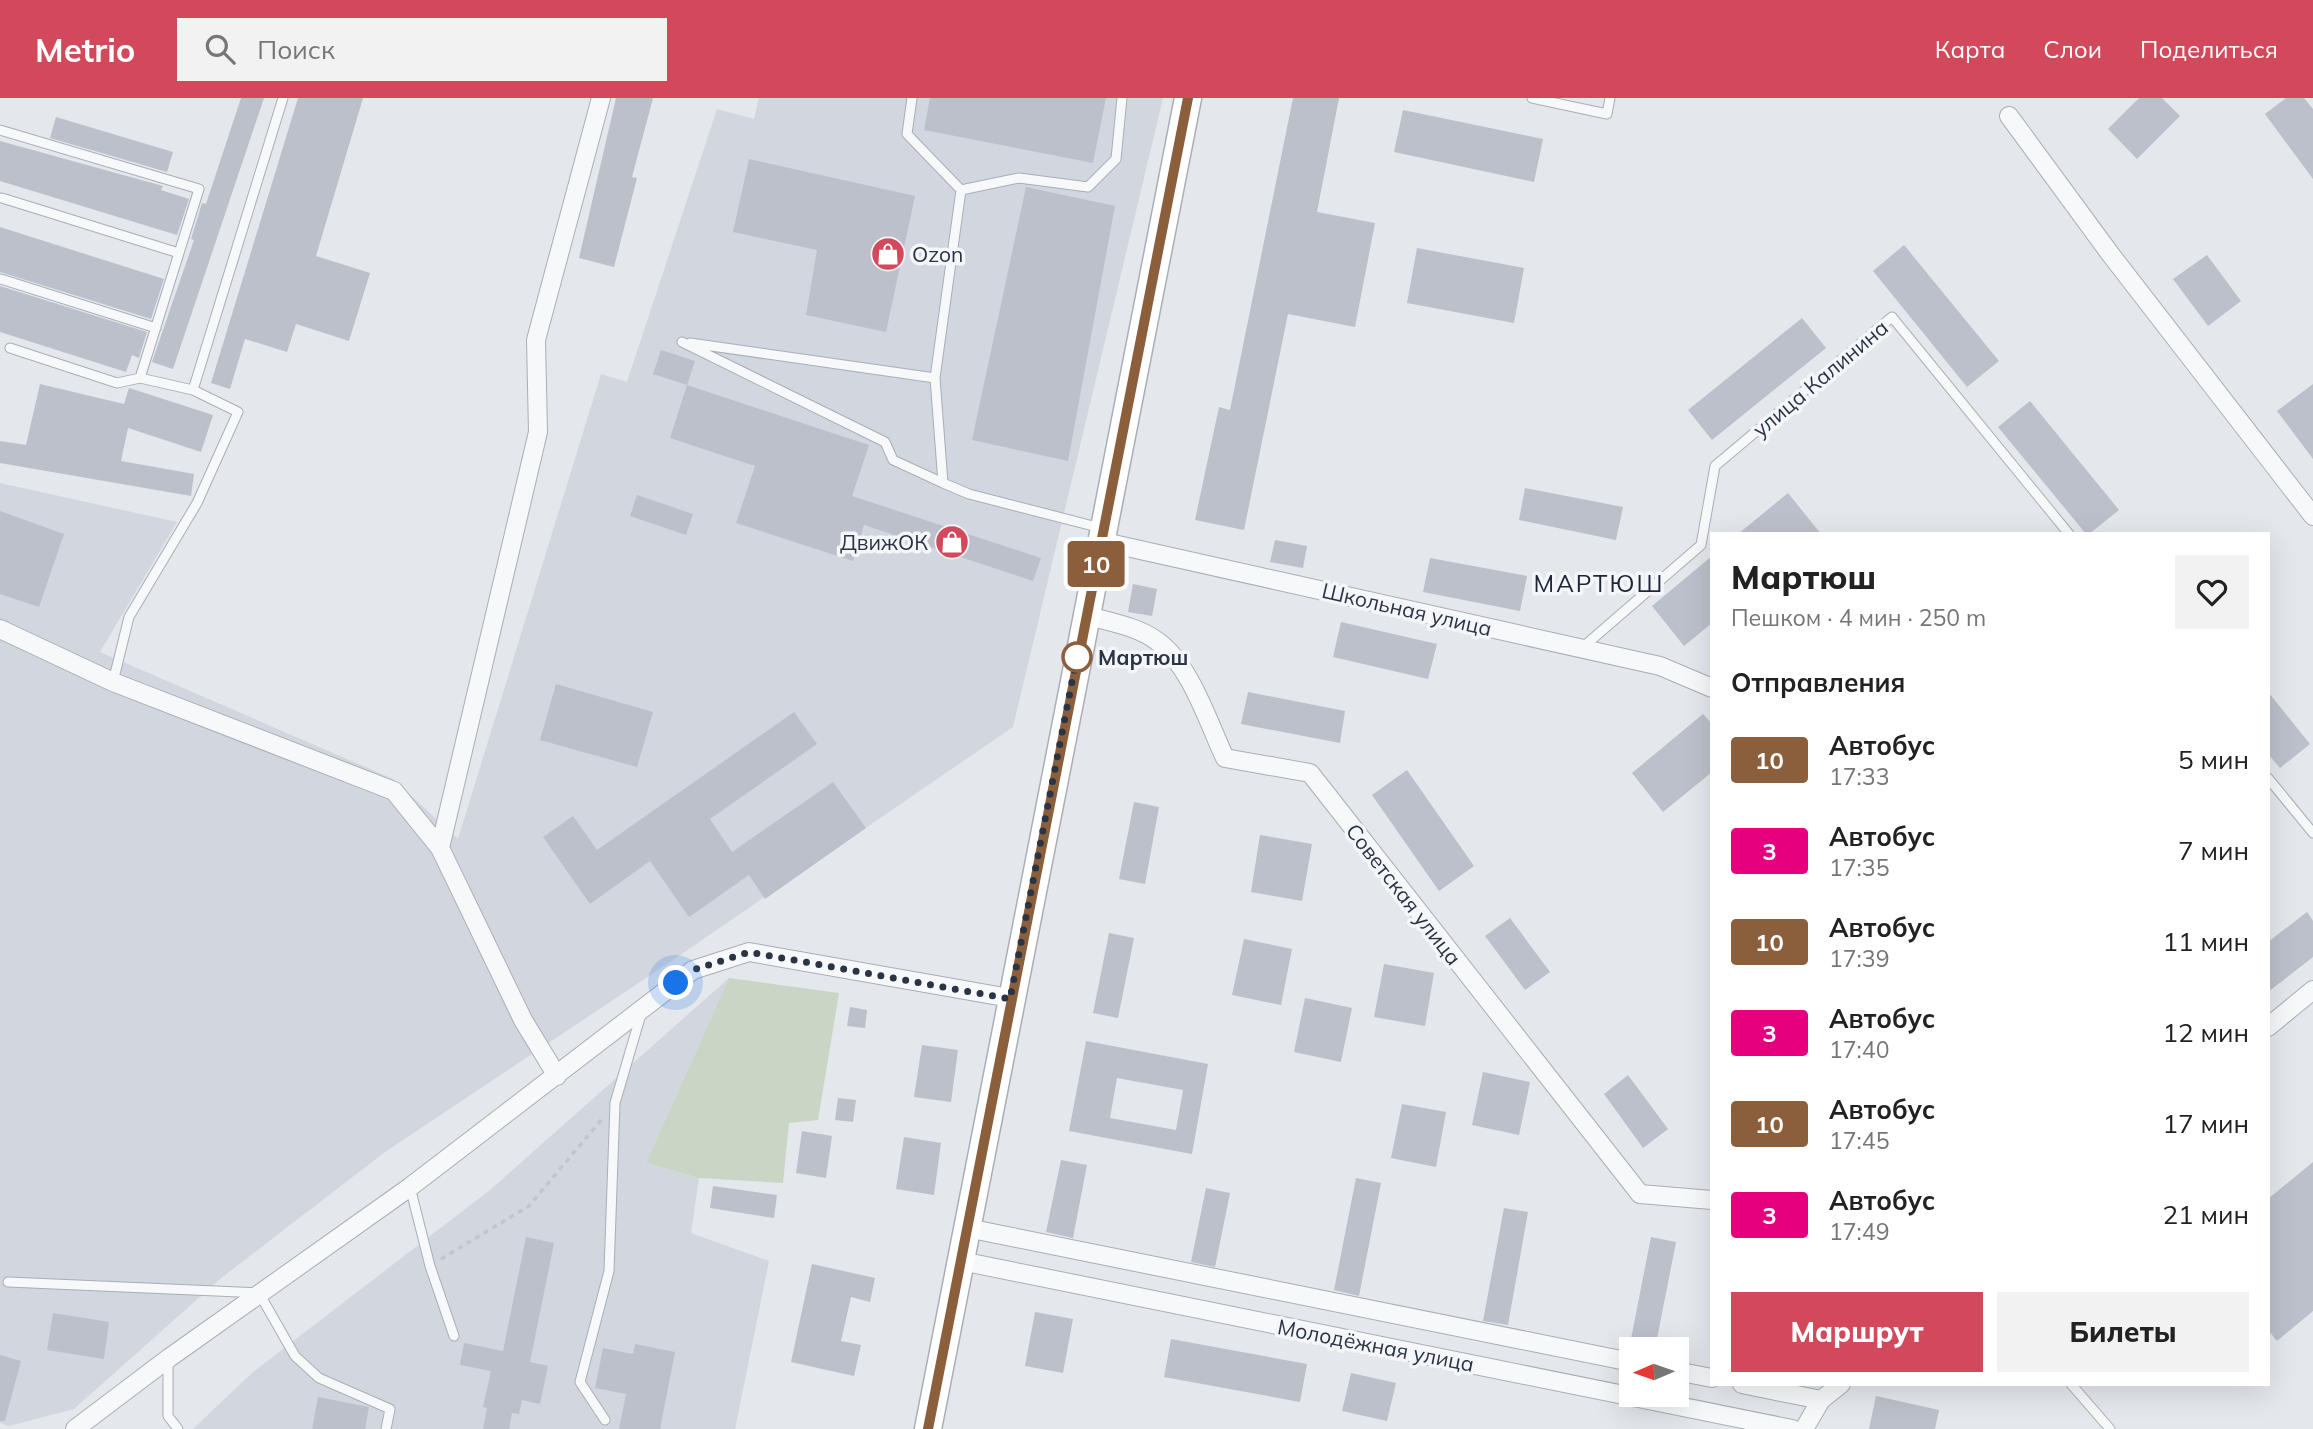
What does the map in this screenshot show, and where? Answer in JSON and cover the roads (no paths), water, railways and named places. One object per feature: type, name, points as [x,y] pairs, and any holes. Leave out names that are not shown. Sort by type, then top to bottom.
[{"type":"main road","points":[[928,1429],[1188,98]]},
{"type":"street","points":[[440,848],[538,432],[536,340],[601,98]]},
{"type":"street","points":[[2009,116],[2111,255],[2313,516]]},
{"type":"street","name":"Школьная улица","points":[[1101,535],[1660,666],[1710,687]]},
{"type":"street","name":"Советская улица","points":[[1085,615],[1139,631],[1158,641],[1180,661],[1225,758],[1310,773],[1640,1194],[1710,1200]]},
{"type":"street","points":[[0,629],[113,682],[394,791],[440,848],[523,1020],[557,1076]]},
{"type":"street","points":[[75,1429],[169,1358],[410,1187],[693,970],[749,952],[1010,999]]},
{"type":"street","points":[[2270,1025],[2313,990]]},
{"type":"street","name":"Молодёжная улица","points":[[967,1227],[1619,1360]]},
{"type":"street","name":"Молодёжная улица","points":[[961,1261],[1792,1429]]},
{"type":"street","points":[[1689,1374],[1710,1378]]},
{"type":"street","points":[[1752,1386],[1821,1400]]},
{"type":"street","points":[[1804,1429],[1821,1400],[1838,1386]]},
{"type":"lane","points":[[193,390],[283,98]]},
{"type":"lane","points":[[912,98],[907,134],[961,190]]},
{"type":"lane","points":[[961,190],[1019,178],[1088,187],[1116,159],[1122,98]]},
{"type":"lane","points":[[1532,98],[1607,114],[1611,98]]},
{"type":"lane","points":[[0,130],[199,189],[140,378]]},
{"type":"lane","points":[[943,482],[934,378],[961,190]]},
{"type":"lane","points":[[2,198],[179,253]]},
{"type":"lane","points":[[1,279],[156,328]]},
{"type":"lane","name":"улица Калинина","points":[[1582,648],[1701,545],[1715,466],[1892,317],[2067,532]]},
{"type":"lane","points":[[934,378],[682,342],[885,442],[892,460],[969,494],[1101,535]]},
{"type":"lane","points":[[10,348],[117,383],[140,378],[193,390],[238,412],[197,503],[129,617],[113,682]]},
{"type":"lane","points":[[2270,780],[2313,833]]},
{"type":"lane","points":[[605,1420],[580,1382],[609,1271],[615,1103],[643,1010]]},
{"type":"lane","points":[[410,1187],[430,1266],[454,1336]]},
{"type":"lane","points":[[8,1282],[259,1293],[295,1356],[319,1378],[390,1409],[386,1429]]},
{"type":"lane","points":[[169,1358],[168,1416],[178,1429]]},
{"type":"lane","points":[[2073,1386],[2110,1429]]},
{"type":"place","name":"Ozon","points":[[888,254]]},
{"type":"place","name":"ДвижОК","points":[[952,542]]},
{"type":"place","name":"Мартюш","points":[[1077,657]]},
{"type":"district","name":"МАРТЮШ","points":[[1599,583]]}]
